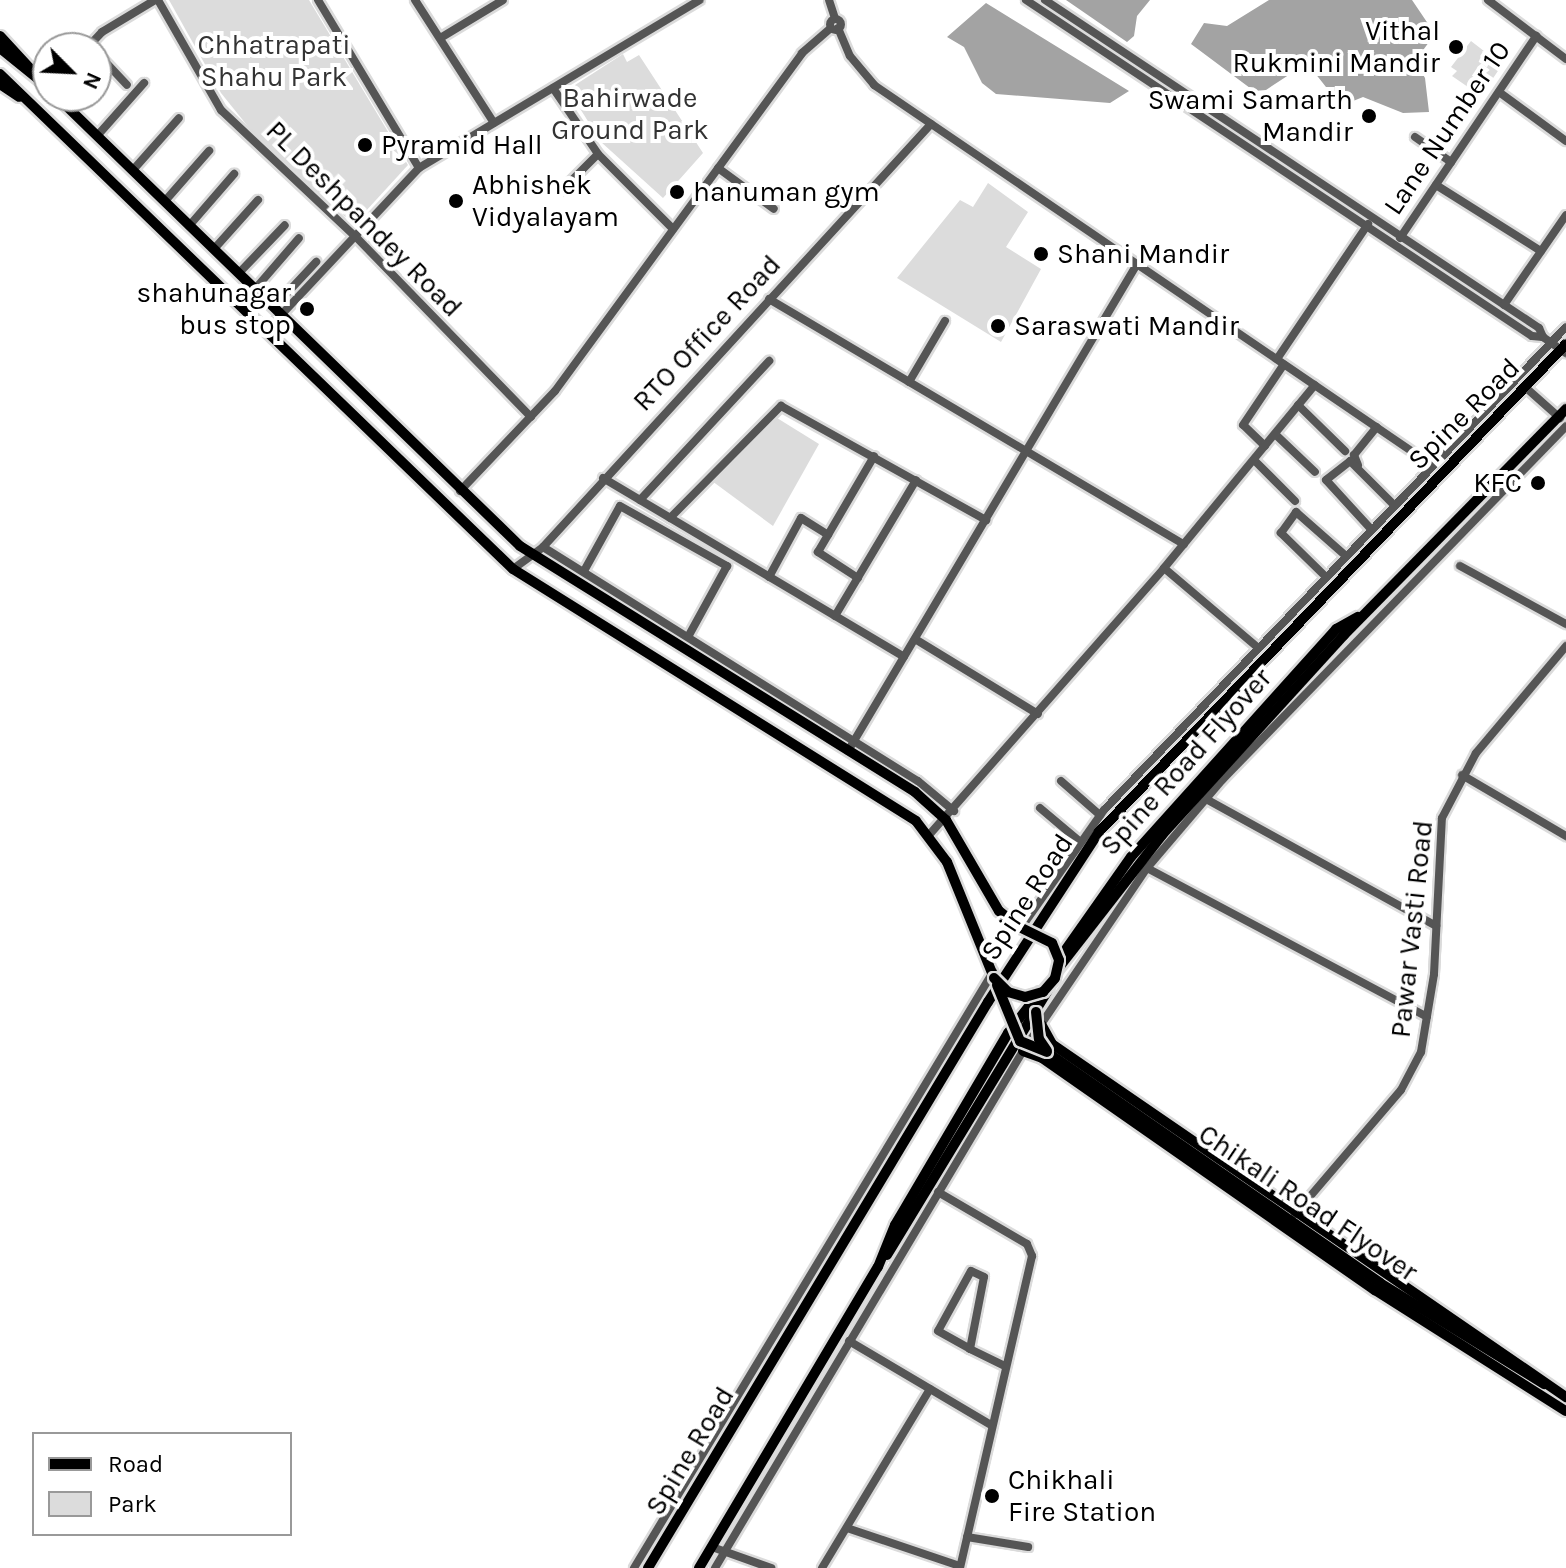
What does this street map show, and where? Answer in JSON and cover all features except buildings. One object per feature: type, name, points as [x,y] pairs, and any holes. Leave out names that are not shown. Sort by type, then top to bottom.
[{"type":"main road","points":[[0,36],[32,72]]},
{"type":"main road","points":[[0,48],[32,75]]},
{"type":"main road","points":[[0,74],[21,98]]},
{"type":"main road","points":[[0,84],[21,98],[513,569],[902,810],[929,835],[962,892],[1022,1046],[1375,1290],[1566,1411]]},
{"type":"main road","points":[[72,112],[460,491],[532,556],[851,747],[915,792],[946,820],[994,903],[1021,928],[1048,939],[1059,960]]},
{"type":"main road","name":"Spine Road","points":[[648,1568],[988,1002],[1099,832],[1561,348]]},
{"type":"main road","points":[[699,1568],[878,1267],[895,1225],[1008,1033],[1143,865],[1367,612],[1564,419]]},
{"type":"main road","name":"Spine Road Flyover","points":[[878,1267],[905,1230],[1022,1046],[1052,983],[1059,960],[1131,857],[1336,629],[1367,612]]},
{"type":"main road","points":[[995,978],[1025,997],[1052,983]]},
{"type":"main road","points":[[1036,1012],[1039,1039],[1047,1052]]},
{"type":"main road","points":[[1041,1024],[1052,1044],[1295,1214],[1566,1397]]},
{"type":"main road","name":"Chikali Road Flyover","points":[[1022,1046],[1047,1052],[1380,1283],[1529,1379],[1547,1385]]},
{"type":"main road","points":[[1529,1379],[1540,1396]]},
{"type":"street","points":[[112,33],[157,0]]},
{"type":"street","name":"PL Deshpandey Road","points":[[157,0],[221,110],[356,237],[531,417]]},
{"type":"street","points":[[318,0],[419,168]]},
{"type":"street","points":[[415,0],[431,30],[442,37],[494,123]]},
{"type":"street","points":[[442,37],[503,0]]},
{"type":"street","points":[[278,311],[356,237],[419,168],[700,0]]},
{"type":"street","points":[[829,0],[835,18],[834,28],[861,72],[931,124],[1432,465]]},
{"type":"street","points":[[1026,0],[1532,336],[1543,337],[1561,348]]},
{"type":"street","points":[[1045,0],[1539,328],[1543,337]]},
{"type":"street","points":[[1488,0],[1566,59]]},
{"type":"street","points":[[460,491],[531,417],[802,53],[834,28]]},
{"type":"street","name":"Lane Number 10","points":[[1395,245],[1536,36]]},
{"type":"street","points":[[112,70],[127,85]]},
{"type":"street","points":[[97,136],[144,83]]},
{"type":"street","points":[[553,88],[598,154],[673,229]]},
{"type":"street","points":[[1499,92],[1566,141]]},
{"type":"street","points":[[133,170],[179,118]]},
{"type":"street","name":"RTO Office Road","points":[[513,569],[543,547],[603,478],[931,124]]},
{"type":"street","points":[[1415,137],[1451,162]]},
{"type":"street","points":[[165,201],[209,151]]},
{"type":"street","points":[[561,191],[598,154]]},
{"type":"street","points":[[718,168],[774,209]]},
{"type":"street","points":[[189,226],[234,174]]},
{"type":"street","points":[[1436,185],[1541,251]]},
{"type":"street","points":[[214,249],[258,200]]},
{"type":"street","points":[[1504,305],[1566,215]]},
{"type":"street","points":[[1265,446],[1243,425],[1373,218]]},
{"type":"street","points":[[239,273],[285,225]]},
{"type":"street","points":[[255,289],[299,238]]},
{"type":"street","points":[[266,331],[316,262]]},
{"type":"street","points":[[851,747],[1137,264]]},
{"type":"street","points":[[769,299],[1184,544]]},
{"type":"street","points":[[909,382],[945,321]]},
{"type":"street","name":"Spine Road","points":[[1021,928],[1100,815],[1395,502],[1561,348],[1566,327]]},
{"type":"street","points":[[640,500],[769,361]]},
{"type":"street","points":[[929,835],[954,811],[1164,568],[1315,385]]},
{"type":"street","points":[[715,1568],[1022,1046],[1041,1024],[1143,865],[1564,419],[1525,387]]},
{"type":"street","points":[[670,518],[781,406],[986,520]]},
{"type":"street","points":[[1296,408],[1341,451]]},
{"type":"street","points":[[1377,427],[1353,459],[1395,502]]},
{"type":"street","points":[[1275,434],[1315,472]]},
{"type":"street","points":[[858,578],[818,552],[874,456]]},
{"type":"street","points":[[1254,460],[1295,501]]},
{"type":"street","points":[[1370,528],[1326,480],[1350,461],[1395,502]]},
{"type":"street","points":[[603,478],[904,657]]},
{"type":"street","points":[[835,616],[916,480]]},
{"type":"street","points":[[584,571],[620,506],[727,566],[689,635]]},
{"type":"street","points":[[1325,576],[1281,533],[1296,512],[1345,555]]},
{"type":"street","points":[[769,577],[801,518],[828,535]]},
{"type":"street","points":[[543,547],[689,635],[851,747],[954,811]]},
{"type":"street","points":[[1460,566],[1566,624]]},
{"type":"street","points":[[1164,568],[1256,646]]},
{"type":"street","points":[[915,639],[1038,714]]},
{"type":"street","name":"Pawar Vasti Road","points":[[1295,1214],[1401,1090],[1421,1052],[1436,926],[1442,818],[1462,775],[1566,646]]},
{"type":"street","points":[[1462,775],[1566,836]]},
{"type":"street","points":[[1061,781],[1100,815]]},
{"type":"street","points":[[1206,799],[1436,926]]},
{"type":"street","points":[[1040,808],[1079,841]]},
{"type":"street","points":[[1143,865],[1427,1017]]},
{"type":"street","name":"Spine Road","points":[[634,1568],[995,978]]},
{"type":"street","points":[[847,1528],[960,1567],[1032,1256],[1027,1244],[938,1192]]},
{"type":"street","points":[[970,1349],[984,1277],[971,1271],[938,1331],[970,1349],[1005,1366]]},
{"type":"street","points":[[849,1341],[991,1425]]},
{"type":"street","points":[[822,1568],[930,1389]]},
{"type":"street","points":[[967,1537],[1028,1547]]},
{"type":"street","points":[[712,1547],[771,1568]]},
{"type":"green space","name":"Chhatrapati Shahu Park","points":[[169,0],[309,0],[408,165],[354,224],[274,159],[221,93]]},
{"type":"green space","points":[[1471,41],[1502,65],[1481,96],[1452,76],[1457,71],[1451,67]]},
{"type":"green space","name":"Bahirwade Ground Park","points":[[623,54],[627,62],[639,55],[703,153],[663,198],[601,142],[574,99],[575,85]]},
{"type":"green space","points":[[988,183],[1028,212],[1006,247],[1041,269],[1001,342],[897,278],[960,200],[973,207]]},
{"type":"green space","points":[[777,418],[819,444],[773,526],[712,481]]},
{"type":"shaded area","points":[[1066,0],[1150,0],[1137,16],[1134,36],[1127,42]]},
{"type":"shaded area","points":[[1269,0],[1412,0],[1435,34],[1415,61],[1425,78],[1429,112],[1403,113],[1363,97],[1341,106],[1307,63],[1266,90],[1254,91],[1191,44],[1204,23],[1227,26]]},
{"type":"shaded area","points":[[986,3],[1129,91],[1110,103],[996,94],[982,83],[964,47],[947,37]]},
{"type":"place","name":"Vithal Rukmini Mandir","points":[[1456,47]]},
{"type":"place","name":"Swami Samarth Mandir","points":[[1369,116]]},
{"type":"place","name":"Pyramid Hall","points":[[365,145]]},
{"type":"place","name":"hanuman gym","points":[[677,192]]},
{"type":"place","name":"Abhishek Vidyalayam","points":[[456,201]]},
{"type":"place","name":"Shani Mandir","points":[[1041,254]]},
{"type":"place","name":"shahunagar bus stop","points":[[307,309]]},
{"type":"place","name":"Saraswati Mandir","points":[[998,326]]},
{"type":"place","name":"KFC","points":[[1538,483]]},
{"type":"place","name":"Chikhali Fire Station","points":[[992,1496]]}]
